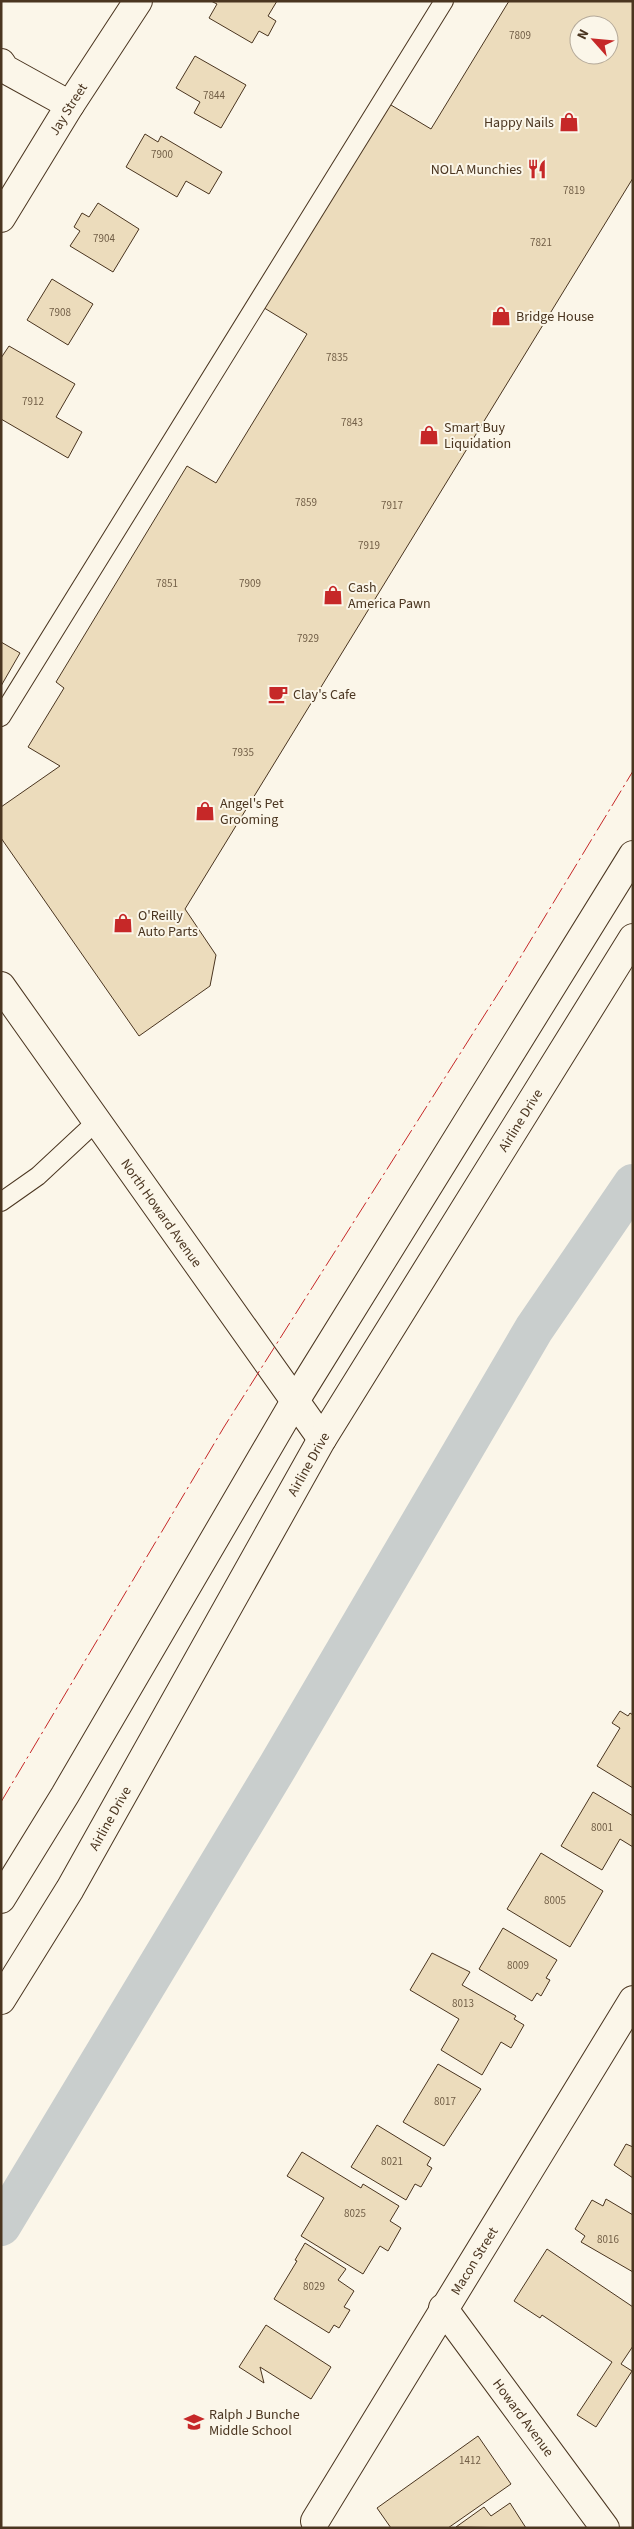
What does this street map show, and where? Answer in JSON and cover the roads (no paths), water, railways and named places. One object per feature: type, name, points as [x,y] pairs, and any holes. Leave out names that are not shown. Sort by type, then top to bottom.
[{"type":"main road","name":"Jay Street","points":[[1,218],[70,105],[138,1]]},
{"type":"main road","points":[[1,63],[5,69],[70,105]]},
{"type":"main road","points":[[1,1899],[70,1786],[295,1401],[633,855]]},
{"type":"main road","name":"Airline Drive","points":[[1,2000],[70,1889],[322,1439],[633,938]]},
{"type":"main road","name":"North Howard Avenue","points":[[1,986],[322,1439]]},
{"type":"main road","name":"Macon Street","points":[[313,2524],[443,2308],[633,2000]]},
{"type":"main road","name":"Howard Avenue","points":[[443,2308],[605,2528]]},
{"type":"lane","points":[[1,716],[444,1]]},
{"type":"lane","points":[[1,1202],[38,1176],[97,1121]]},
{"type":"waterway","points":[[1,2226],[278,1766],[534,1329],[633,1184]]},
{"type":"place","name":"Happy Nails","points":[[569,122]]},
{"type":"place","name":"NOLA Munchies","points":[[537,169]]},
{"type":"place","name":"Bridge House","points":[[501,316]]},
{"type":"place","name":"Smart Buy Liquidation","points":[[429,435]]},
{"type":"place","name":"Cash America Pawn","points":[[333,595]]},
{"type":"place","name":"Clay's Cafe","points":[[278,694]]},
{"type":"place","name":"Angel's Pet Grooming","points":[[205,811]]},
{"type":"place","name":"O'Reilly Auto Parts","points":[[123,923]]},
{"type":"place","name":"Ralph J Bunche Middle School","points":[[194,2422]]}]
